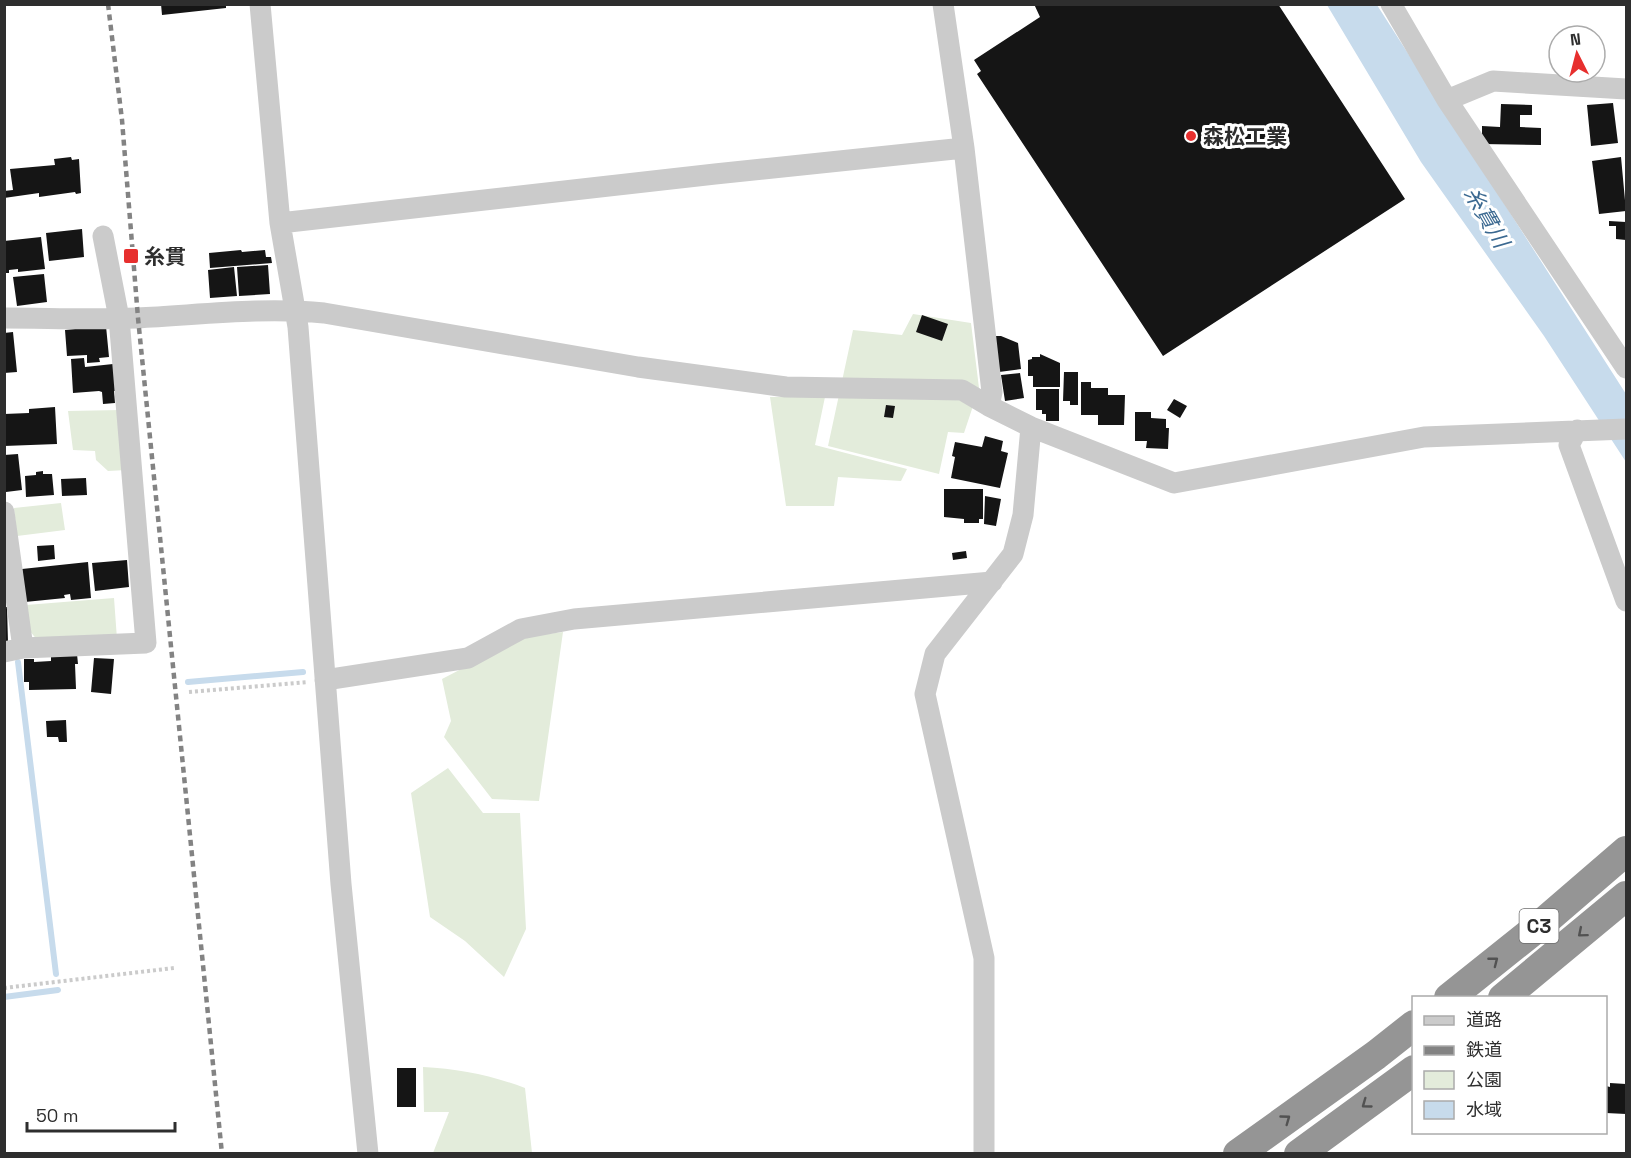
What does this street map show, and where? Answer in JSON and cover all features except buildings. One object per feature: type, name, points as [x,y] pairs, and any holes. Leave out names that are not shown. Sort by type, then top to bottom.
[{"type":"highway","name":"C3","points":[[1452,996],[1539,926],[1626,851]]},
{"type":"highway","name":"C3","points":[[1505,996],[1626,896]]},
{"type":"highway","points":[[1238,1154],[1376,1055],[1412,1026]]},
{"type":"highway","points":[[1299,1154],[1412,1071]]},
{"type":"street","points":[[260,4],[280,223],[298,327],[341,884],[368,1154]]},
{"type":"street","points":[[943,4],[964,148],[992,392],[989,406]]},
{"type":"street","points":[[1391,4],[1447,100],[1626,368]]},
{"type":"street","points":[[1447,100],[1493,81],[1626,89]]},
{"type":"street","points":[[280,223],[964,148]]},
{"type":"street","points":[[4,512],[14,650],[146,643],[119,318],[103,236]]},
{"type":"street","points":[[4,318],[119,318],[251,310],[324,313],[638,367],[786,387],[962,390],[1031,427],[1174,483],[1424,437],[1626,429]]},
{"type":"street","points":[[984,1154],[984,958],[924,694],[935,654],[1013,554],[1023,515],[1031,427]]},
{"type":"street","points":[[1584,430],[1569,445],[1626,601]]},
{"type":"street","points":[[325,680],[468,658],[521,630],[574,619],[992,582]]},
{"type":"path","points":[[189,692],[325,680]]},
{"type":"path","points":[[4,988],[174,968]]},
{"type":"green space","points":[[913,314],[971,323],[979,388],[964,433],[948,432],[939,474],[828,446],[853,330],[902,335]]},
{"type":"green space","points":[[770,397],[825,397],[815,445],[907,469],[901,481],[838,477],[834,506],[786,506]]},
{"type":"green space","points":[[121,410],[127,470],[108,471],[96,460],[95,451],[73,450],[68,411]]},
{"type":"green space","points":[[61,503],[65,530],[17,536],[14,508]]},
{"type":"green space","points":[[114,598],[117,639],[38,641],[29,630],[26,605]]},
{"type":"green space","points":[[563,632],[539,801],[492,799],[444,737],[451,721],[442,679],[523,637]]},
{"type":"green space","points":[[448,768],[483,813],[520,813],[526,929],[504,977],[465,941],[430,917],[411,793]]},
{"type":"green space","points":[[423,1067],[475,1073],[525,1088],[532,1153],[433,1153],[449,1112],[424,1112]]},
{"type":"water","name":"糸貫川","points":[[1327,5],[1377,5],[1626,394],[1626,462],[1544,336],[1421,162]]},
{"type":"waterway","points":[[18,662],[56,974]]},
{"type":"waterway","points":[[188,682],[303,672]]},
{"type":"waterway","points":[[4,997],[58,990]]},
{"type":"railway","points":[[108,4],[122,120],[138,318],[222,1154]]},
{"type":"place","name":"森松工業","points":[[1191,136]]},
{"type":"place","name":"糸貫","points":[[131,256]]}]
